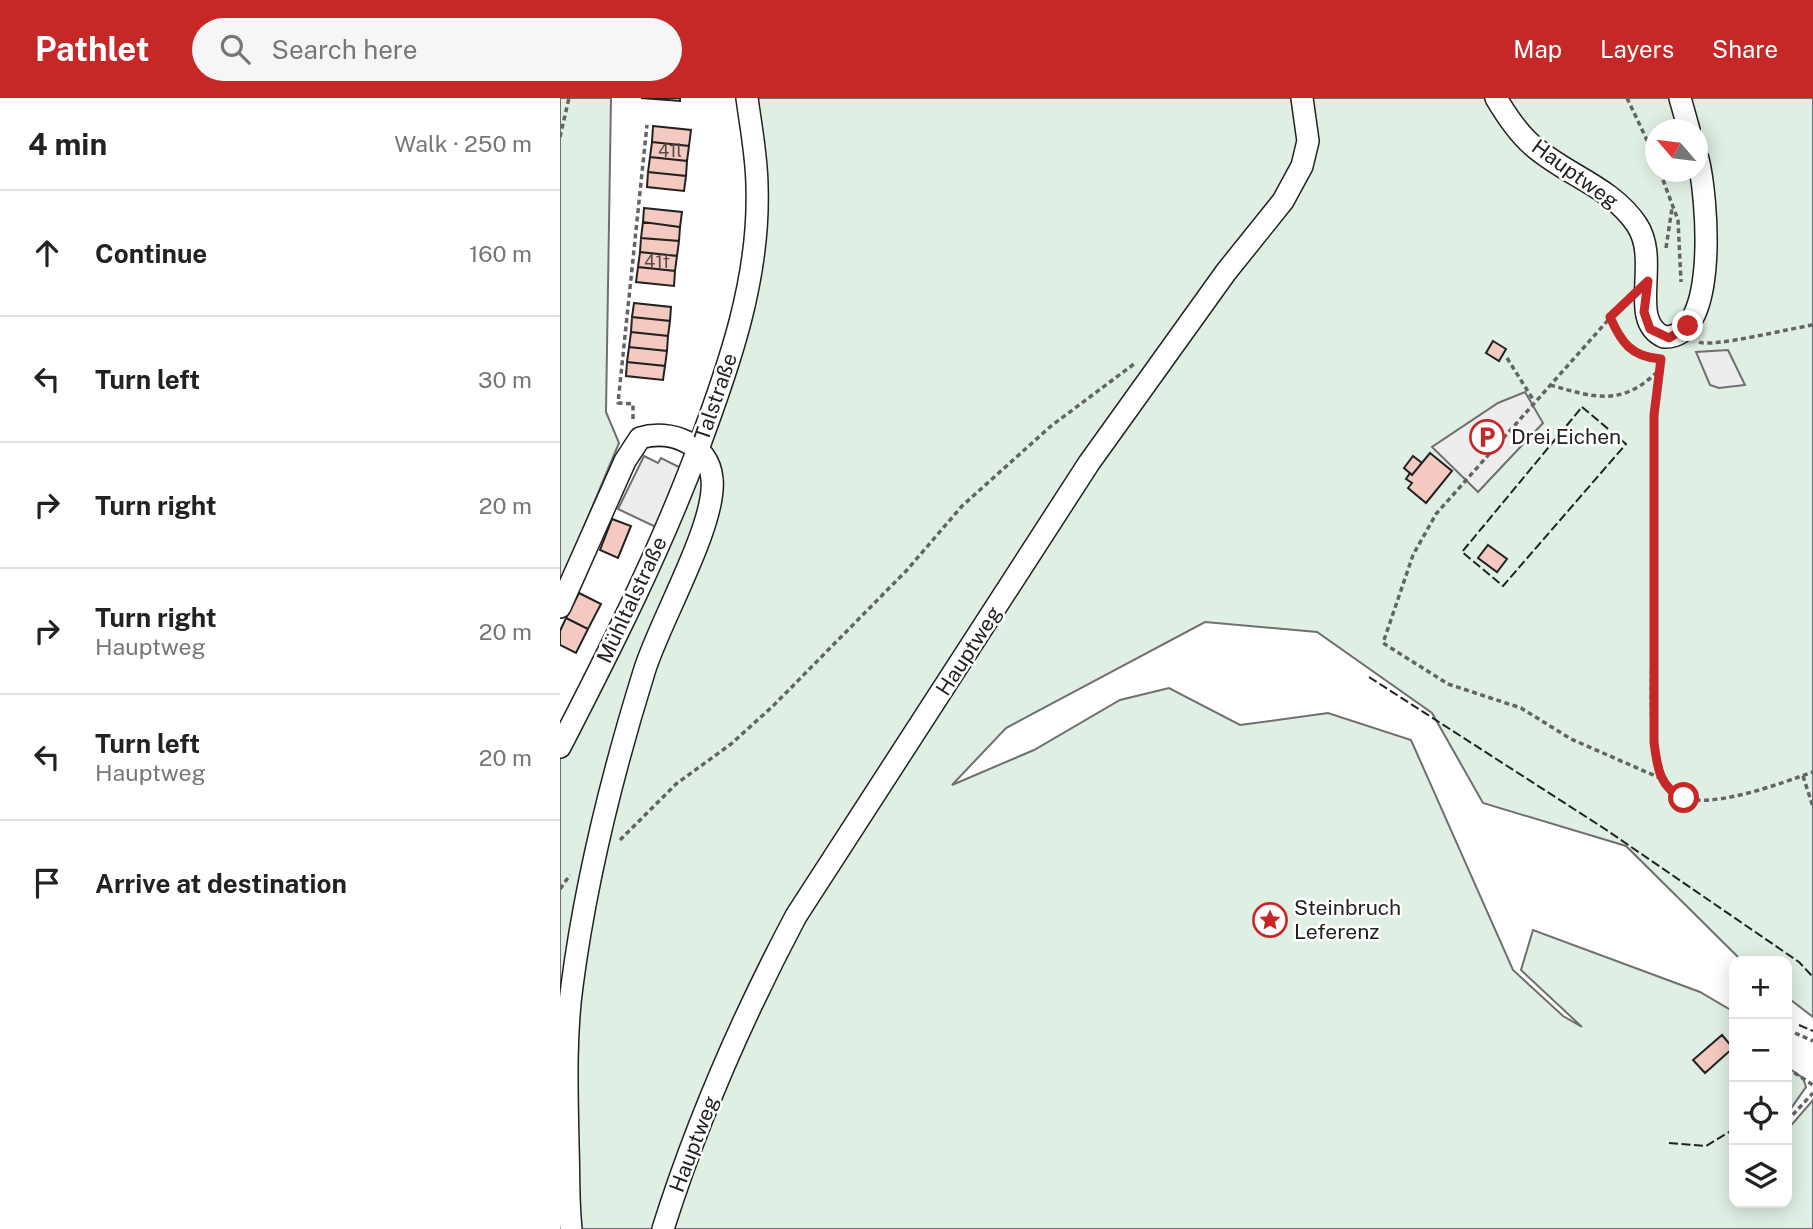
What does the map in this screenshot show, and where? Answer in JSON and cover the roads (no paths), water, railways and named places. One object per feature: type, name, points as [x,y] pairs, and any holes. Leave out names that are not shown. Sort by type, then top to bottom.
[{"type":"street","name":"Talstraße","points":[[560,607],[625,461],[640,438],[665,434],[687,442],[698,450],[726,376],[750,276],[758,189],[747,98]]},
{"type":"street","name":"Hauptweg","points":[[663,1229],[716,1088],[762,980],[796,916],[1089,463],[1294,183],[1308,141],[1302,98]]},
{"type":"street","name":"Hauptweg","points":[[1496,98],[1511,123],[1532,145],[1605,192],[1632,217],[1646,245],[1648,281],[1644,312],[1650,329],[1664,337],[1687,326],[1701,295],[1707,211],[1702,182]]},
{"type":"street","points":[[1680,98],[1686,119]]},
{"type":"street","name":"Mühltalstraße","points":[[560,747],[684,489],[698,450]]},
{"type":"street","points":[[571,1229],[568,1110],[572,988],[612,778],[645,668],[704,523],[712,479],[709,466],[698,450]]},
{"type":"place","name":"Drei Eichen","points":[[1487,437]]},
{"type":"place","name":"Steinbruch Leferenz","points":[[1270,920]]}]
